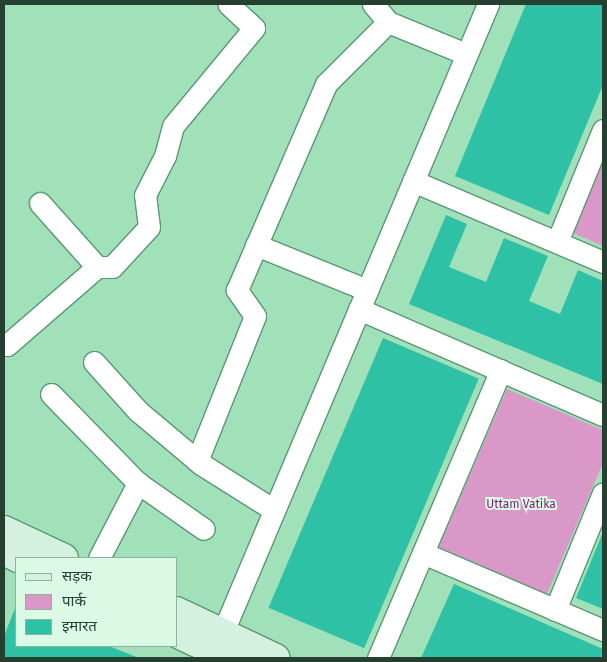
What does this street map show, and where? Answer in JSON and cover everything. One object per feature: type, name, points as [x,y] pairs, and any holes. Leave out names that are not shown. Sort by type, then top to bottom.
[{"type":"street","points":[[4,344],[7,345],[97,267],[112,267],[149,228],[145,195],[165,156],[173,126],[254,28],[228,4]]},
{"type":"street","points":[[372,4],[388,22],[466,54]]},
{"type":"street","points":[[222,648],[274,510],[488,4]]},
{"type":"street","points":[[197,461],[255,316],[237,290],[326,84],[388,22]]},
{"type":"street","points":[[556,242],[603,130]]},
{"type":"street","points":[[413,181],[603,262]]},
{"type":"street","points":[[40,203],[97,267]]},
{"type":"street","points":[[256,245],[502,370],[603,415]]},
{"type":"street","points":[[94,362],[138,411],[197,461],[274,510]]},
{"type":"street","points":[[378,658],[502,370]]},
{"type":"street","points":[[51,394],[138,483],[204,529]]},
{"type":"street","points":[[100,557],[138,483]]},
{"type":"street","points":[[555,610],[603,493]]},
{"type":"street","points":[[9,548],[58,557]]},
{"type":"street","points":[[423,553],[603,630]]},
{"type":"street","points":[[178,613],[222,648]]},
{"type":"street","points":[[178,634],[222,648],[276,658]]},
{"type":"green space","points":[[603,155],[603,246],[571,232]]},
{"type":"green space","name":"Uttam Vatika","points":[[507,389],[603,430],[603,463],[547,594],[439,547]]},
{"type":"building","points":[[526,4],[603,4],[603,85],[549,215],[455,176]]},
{"type":"building","points":[[446,215],[467,224],[449,267],[486,282],[504,238],[548,256],[529,301],[560,314],[578,270],[603,281],[603,384],[409,304]]},
{"type":"building","points":[[383,338],[479,379],[364,648],[269,608]]},
{"type":"building","points":[[603,532],[603,609],[576,598]]},
{"type":"building","points":[[454,584],[603,649],[601,658],[421,658]]},
{"type":"building","points":[[15,608],[15,647],[112,647],[139,658],[4,658],[4,636]]}]
